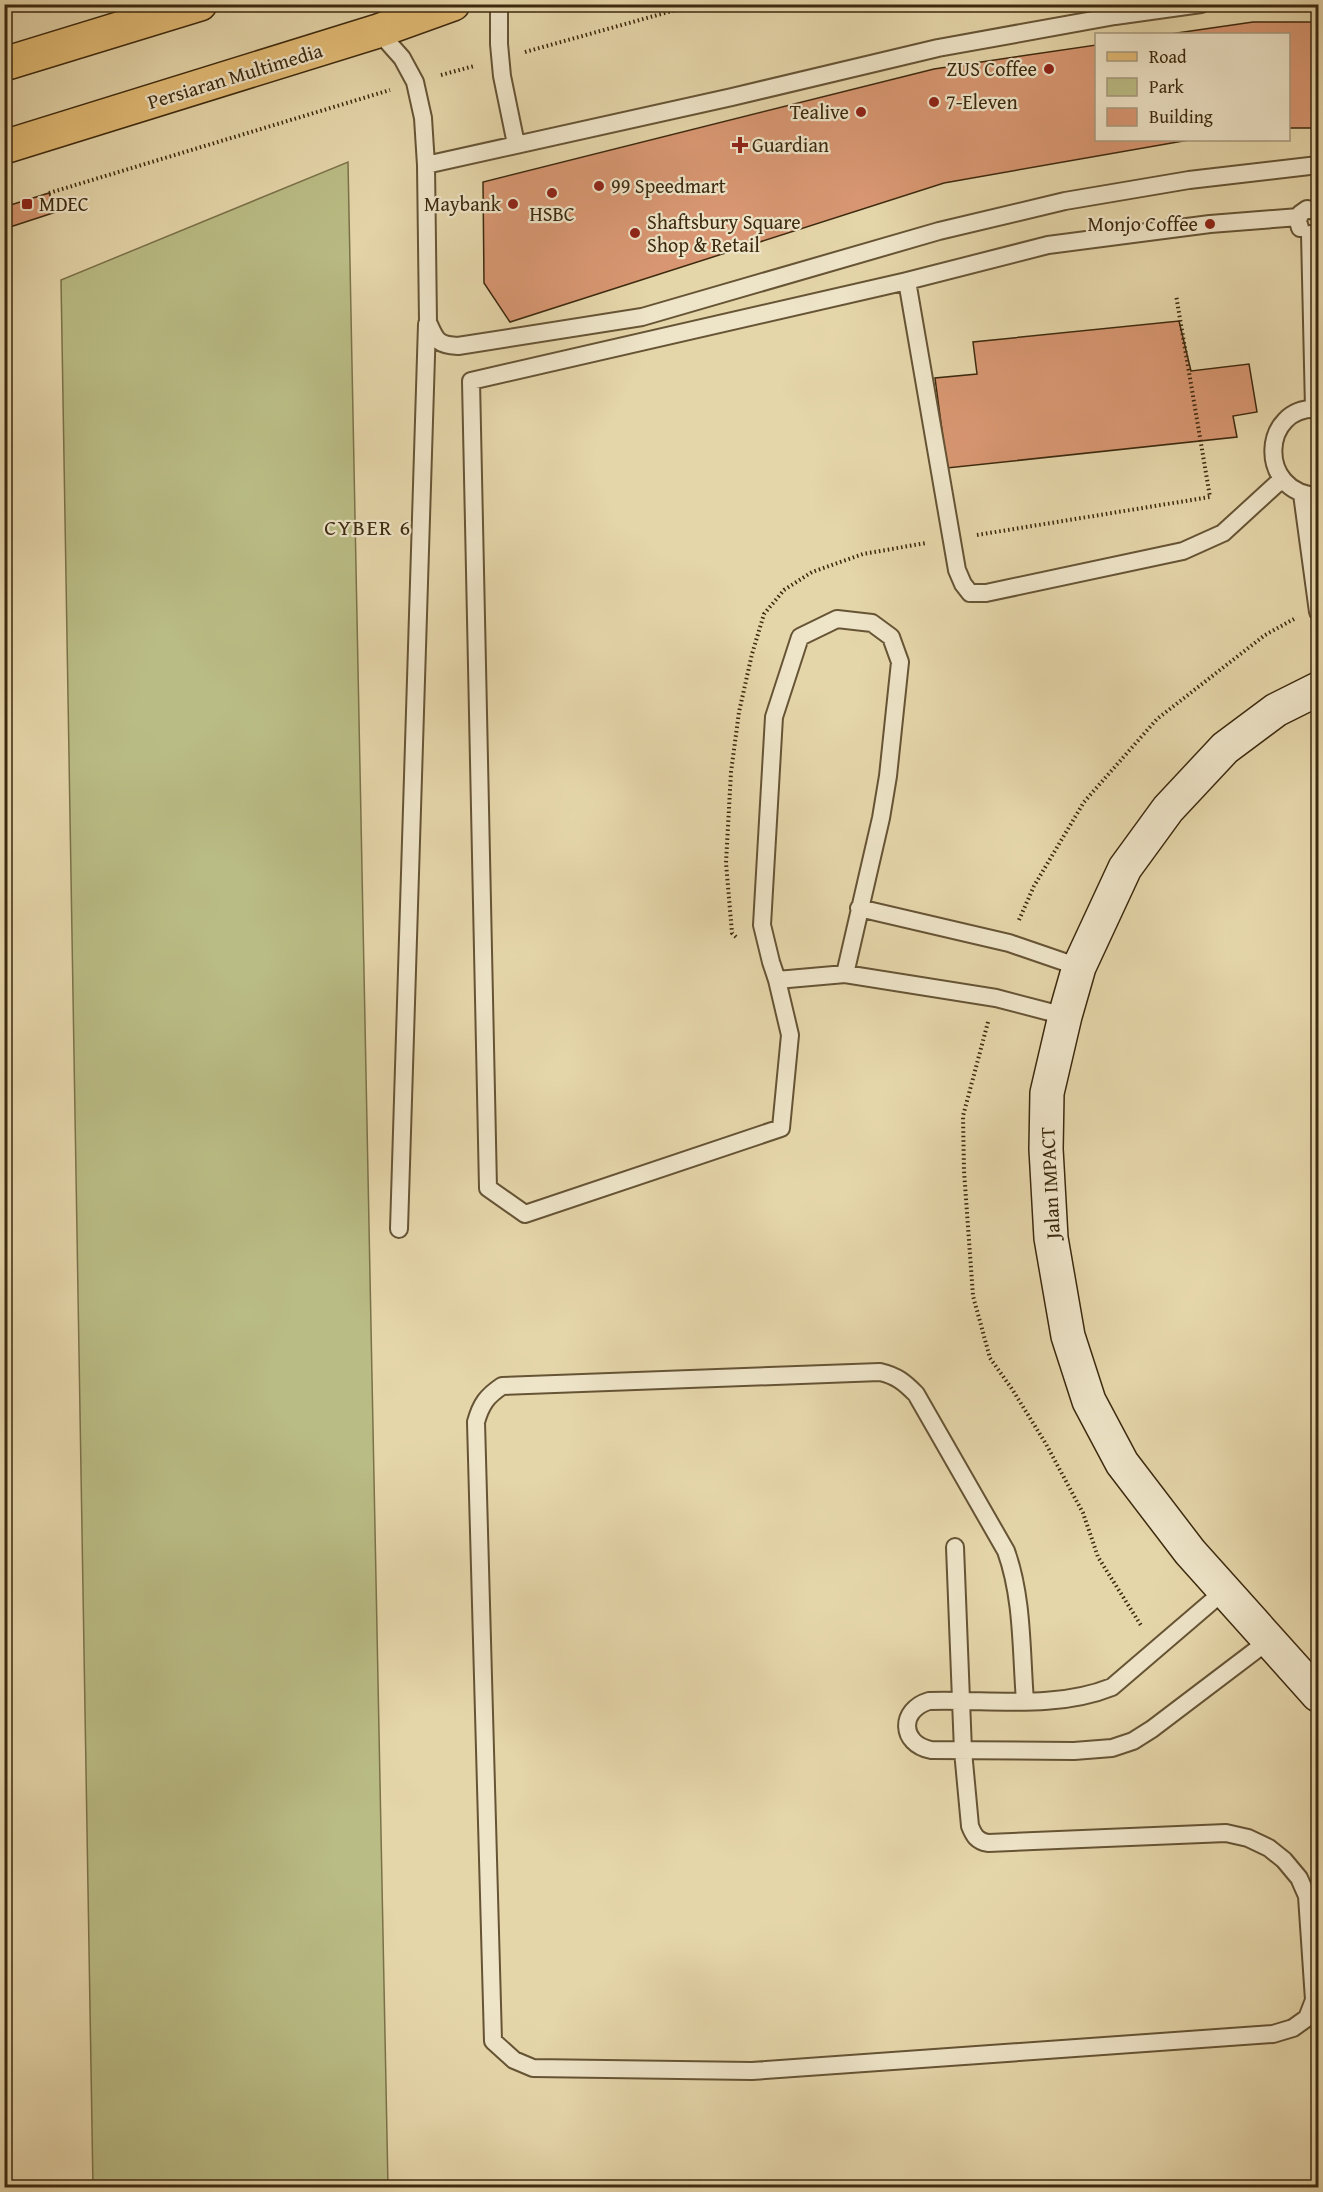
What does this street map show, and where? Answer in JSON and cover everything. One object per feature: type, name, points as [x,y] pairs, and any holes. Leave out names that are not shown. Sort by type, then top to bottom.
[{"type":"main road","points":[[4,64],[200,4]]},
{"type":"main road","name":"Persiaran Multimedia","points":[[8,146],[378,31],[453,4]]},
{"type":"street","name":"Jalan IMPACT","points":[[1318,688],[1276,710],[1225,748],[1168,808],[1125,868],[1079,967],[1065,1016],[1047,1093],[1046,1149],[1051,1238],[1068,1336],[1089,1401],[1122,1462],[1190,1552],[1318,1695]]},
{"type":"lane","points":[[500,4],[502,76],[516,144]]},
{"type":"lane","points":[[426,165],[732,97],[938,48],[1115,16],[1201,4]]},
{"type":"lane","points":[[378,31],[402,58],[415,82],[423,118],[426,165],[428,322],[399,1229]]},
{"type":"lane","points":[[428,322],[435,339],[443,345],[458,346],[642,317],[801,269],[939,231],[1065,201],[1189,180],[1318,165]]},
{"type":"lane","points":[[845,974],[881,818],[888,776],[900,662],[891,637],[872,623],[837,619],[800,637],[774,717],[762,925],[790,1035],[781,1128],[525,1214],[488,1188],[471,381],[907,281],[1048,245],[1210,224],[1299,217],[1307,209],[1318,212]]},
{"type":"lane","points":[[1299,217],[1300,228],[1314,232],[1316,409],[1301,411],[1279,428],[1272,454],[1275,467],[1282,479],[1292,488],[1310,495],[1318,612]]},
{"type":"lane","points":[[907,281],[957,570],[970,593],[986,593],[1183,550],[1223,532],[1282,479]]},
{"type":"lane","points":[[859,908],[1009,943],[1079,967]]},
{"type":"lane","points":[[777,980],[845,974],[996,998],[1065,1016]]},
{"type":"lane","points":[[955,1547],[963,1751],[970,1826],[973,1835],[980,1841],[988,1843],[1226,1833],[1248,1838],[1269,1848],[1284,1860],[1299,1878],[1307,1896],[1314,2000],[1307,2018],[1293,2028],[1273,2034],[752,2071],[533,2068],[514,2060],[493,2041],[476,1422],[481,1406],[490,1394],[502,1386],[880,1372],[903,1380],[916,1395],[1006,1551],[1014,1573],[1017,1593],[1025,1701]]},
{"type":"lane","points":[[1224,1591],[1112,1687],[1094,1694],[1068,1699],[962,1700],[921,1703],[911,1711],[907,1726],[910,1738],[924,1749],[963,1751],[1112,1748],[1133,1741],[1268,1641]]},
{"type":"path","points":[[4,12],[31,4]]},
{"type":"path","points":[[49,193],[415,82],[697,4]]},
{"type":"path","points":[[771,962],[732,933],[726,863],[730,772],[739,712],[764,614],[784,590],[812,572],[863,554],[1210,497],[1176,295]]},
{"type":"green space","points":[[348,162],[388,2187],[93,2187],[61,280]]},
{"type":"building","points":[[1253,22],[1318,22],[1318,128],[1290,128],[1290,33],[1177,33]]},
{"type":"building","name":"Shaftsbury Square Shop & Retail","points":[[1095,45],[1095,141],[1183,141],[944,183],[510,322],[484,283],[483,182],[934,69]]},
{"type":"building","points":[[49,193],[56,212],[10,227],[4,207]]},
{"type":"building","points":[[1179,321],[1191,371],[1249,364],[1257,412],[1233,416],[1237,437],[947,468],[935,378],[977,374],[973,342]]},
{"type":"place","name":"ZUS Coffee","points":[[1049,69]]},
{"type":"place","name":"7-Eleven","points":[[934,102]]},
{"type":"place","name":"Tealive","points":[[861,112]]},
{"type":"place","name":"Guardian","points":[[740,145]]},
{"type":"place","name":"99 Speedmart","points":[[599,186]]},
{"type":"place","name":"HSBC","points":[[552,193]]},
{"type":"place","name":"MDEC","points":[[27,204]]},
{"type":"place","name":"Maybank","points":[[513,204]]},
{"type":"place","name":"Monjo Coffee","points":[[1210,224]]},
{"type":"place","name":"Shaftsbury Square Shop & Retail","points":[[635,233]]},
{"type":"district","name":"CYBER 6","points":[[368,527]]}]
